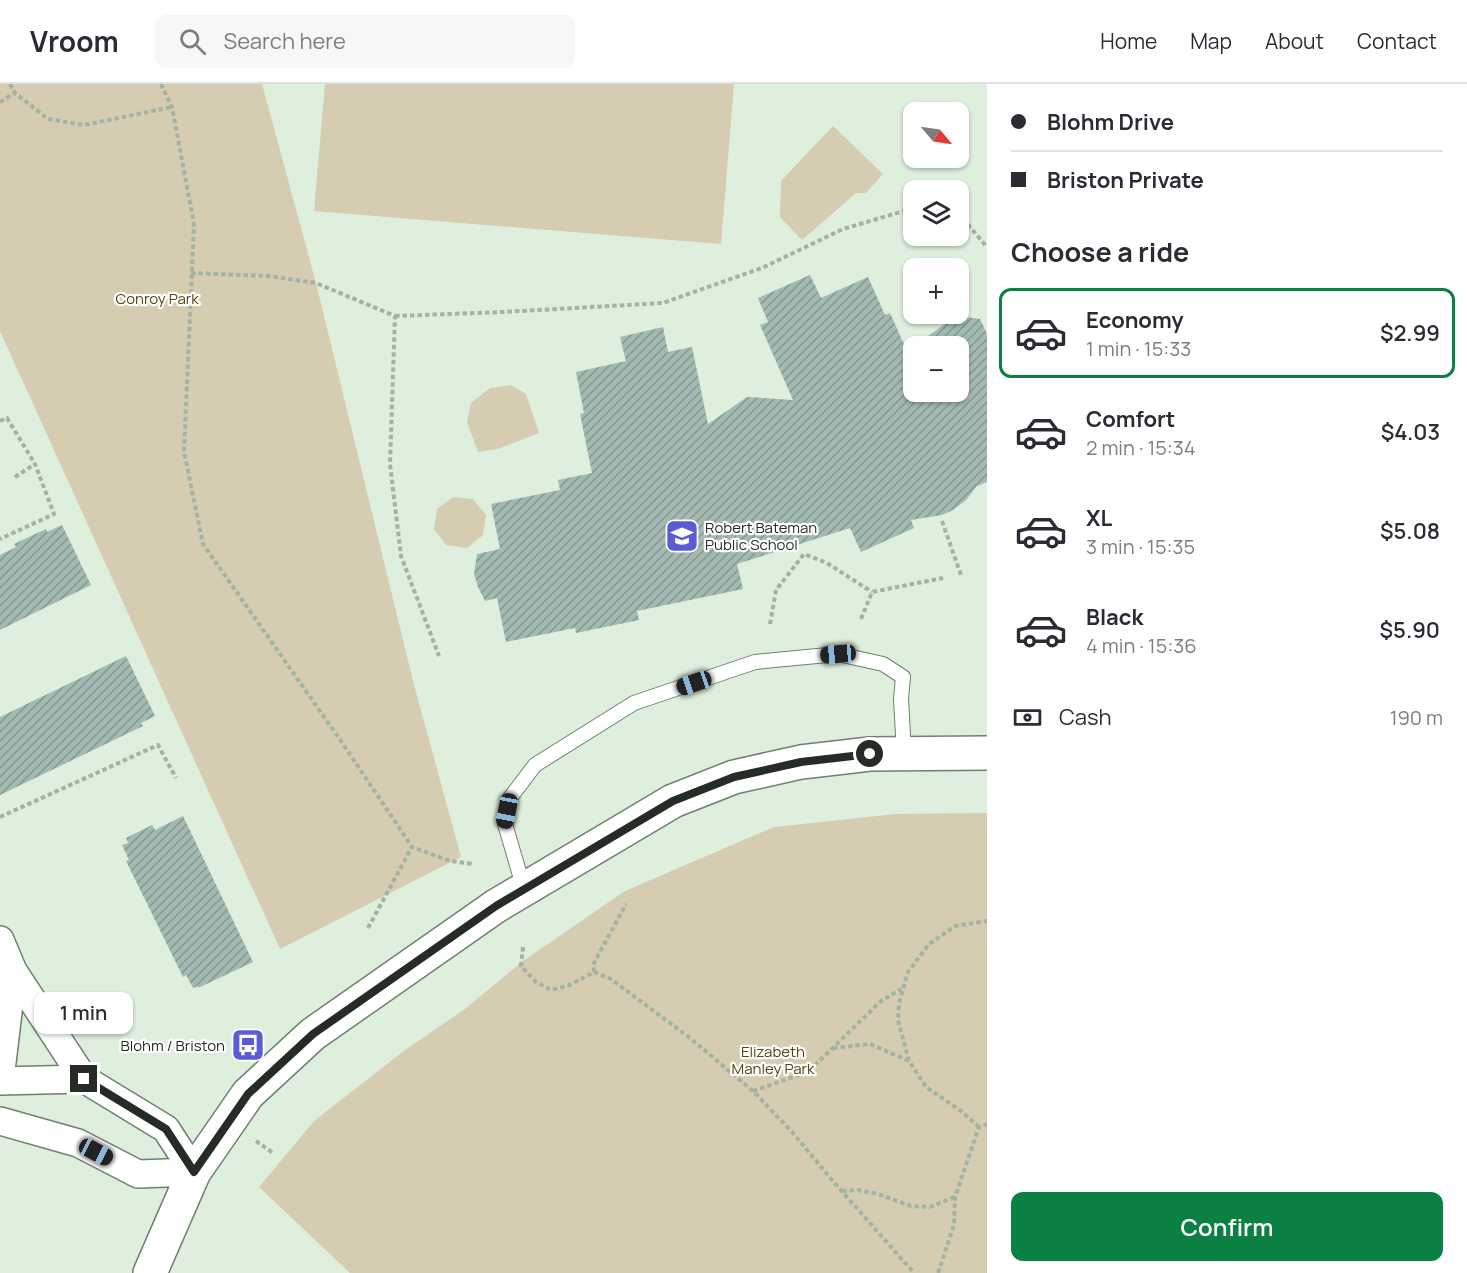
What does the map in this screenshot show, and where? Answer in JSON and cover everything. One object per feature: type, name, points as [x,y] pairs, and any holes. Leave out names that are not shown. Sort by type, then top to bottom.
[{"type":"street","points":[[150,1273],[194,1172],[248,1094],[313,1034],[487,912],[524,889],[673,801],[734,777],[801,762],[870,754],[987,753]]},
{"type":"street","points":[[0,940],[13,971],[84,1079],[166,1129],[194,1172]]},
{"type":"street","points":[[13,971],[0,1080],[84,1079]]},
{"type":"street","points":[[0,1121],[78,1143],[138,1174],[194,1172]]},
{"type":"lane","points":[[524,889],[505,824],[510,798],[535,765],[634,704],[755,662],[838,654],[883,664],[903,677],[901,699],[904,753]]},
{"type":"path","points":[[10,84],[15,93],[48,119],[84,126],[172,107]]},
{"type":"path","points":[[161,84],[172,107],[194,225],[183,452],[203,544],[412,847],[450,861],[473,864]]},
{"type":"path","points":[[0,102],[15,93]]},
{"type":"path","points":[[191,273],[268,276],[316,283],[395,316],[663,303],[762,268],[843,229],[903,211]]},
{"type":"path","points":[[969,226],[987,247]]},
{"type":"path","points":[[395,316],[390,464],[401,556],[439,656]]},
{"type":"path","points":[[0,421],[6,418],[35,464],[54,513],[0,539]]},
{"type":"path","points":[[15,477],[35,464]]},
{"type":"path","points":[[942,521],[961,575]]},
{"type":"path","points":[[770,624],[776,590],[804,554],[827,563],[872,592],[943,578]]},
{"type":"path","points":[[861,619],[872,592]]},
{"type":"path","points":[[0,818],[158,745],[176,778]]},
{"type":"path","points":[[368,928],[412,847]]},
{"type":"path","points":[[594,972],[594,963],[626,904]]},
{"type":"path","points":[[979,1127],[961,1111],[926,1087],[909,1061],[898,1020],[902,988],[908,972],[928,944],[955,926],[987,921]]},
{"type":"path","points":[[523,947],[521,966],[536,982],[552,990],[570,985],[594,972]]},
{"type":"path","points":[[594,972],[611,979],[690,1038],[753,1091],[793,1133],[914,1273]]},
{"type":"path","points":[[753,1091],[808,1072],[881,1001],[902,988]]},
{"type":"path","points":[[832,1048],[870,1044],[909,1061]]},
{"type":"path","points":[[979,1127],[987,1124]]},
{"type":"path","points":[[938,1273],[954,1225],[955,1197],[979,1127]]},
{"type":"path","points":[[842,1191],[858,1190],[878,1194],[911,1206],[930,1207],[955,1197]]},
{"type":"green space","name":"Conroy Park","points":[[0,84],[262,84],[316,283],[413,681],[461,857],[280,949],[0,331]]},
{"type":"green space","points":[[325,84],[734,84],[721,244],[314,211]]},
{"type":"green space","points":[[833,126],[883,174],[866,193],[856,193],[802,240],[780,217],[781,181]]},
{"type":"green space","points":[[511,385],[526,394],[539,433],[498,449],[478,452],[467,422],[471,403],[490,388]]},
{"type":"green space","points":[[453,497],[473,499],[486,515],[483,535],[467,548],[446,545],[434,529],[437,509]]},
{"type":"green space","name":"Elizabeth Manley Park","points":[[987,813],[987,1273],[350,1273],[259,1187],[314,1121],[405,1050],[465,1009],[523,961],[625,891],[774,827],[896,814]]},
{"type":"building","points":[[810,275],[821,298],[868,277],[885,315],[890,313],[903,342],[903,402],[969,402],[969,336],[928,336],[945,324],[969,324],[969,317],[980,319],[987,334],[987,482],[977,486],[966,500],[953,510],[942,515],[911,520],[914,528],[861,552],[850,528],[737,564],[743,589],[637,611],[639,620],[576,633],[575,628],[506,642],[497,598],[485,601],[478,587],[474,574],[477,554],[500,549],[491,504],[560,490],[558,480],[592,473],[580,414],[584,413],[576,372],[626,361],[620,337],[663,327],[668,352],[692,347],[708,424],[747,397],[793,400],[760,325],[768,322],[758,298]]},
{"type":"building","points":[[62,525],[91,585],[0,630],[0,555],[16,547],[14,544],[46,529],[47,532]]},
{"type":"building","points":[[126,656],[155,716],[141,723],[143,726],[0,795],[0,717]]},
{"type":"building","points":[[183,816],[253,962],[198,988],[198,986],[193,988],[186,975],[183,977],[126,861],[129,860],[122,845],[128,843],[126,838],[152,825],[155,830]]},
{"type":"place","name":"Robert Bateman Public School","points":[[682,536]]},
{"type":"place","name":"Blohm / Briston","points":[[248,1045]]},
{"type":"route","points":[[84,1079],[166,1129],[194,1172],[248,1094],[313,1034],[496,906],[673,801],[734,777],[801,762],[870,754]]}]
